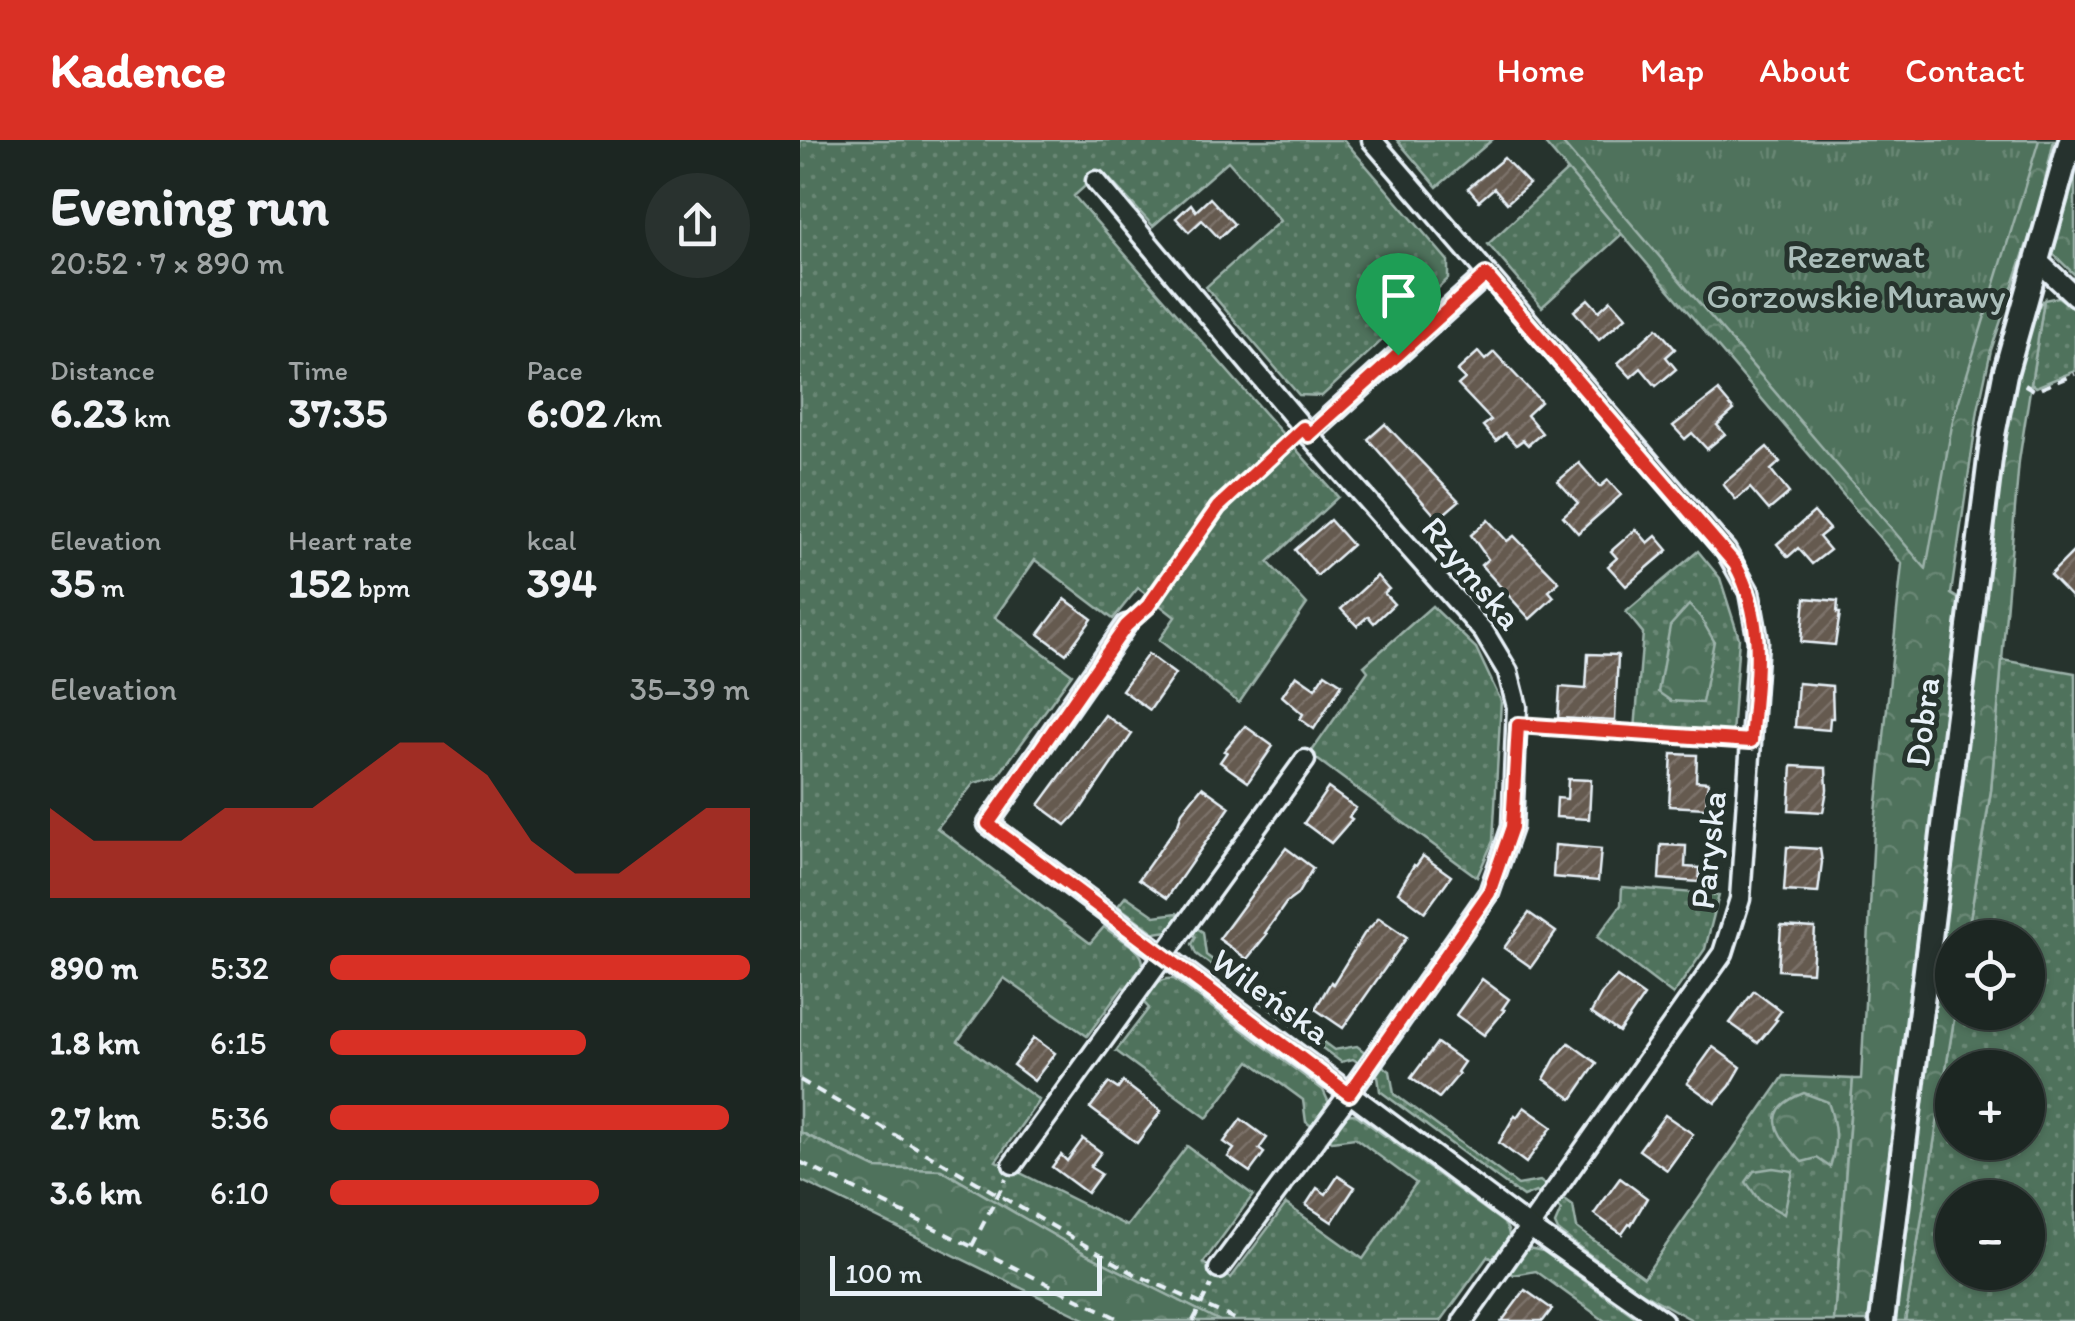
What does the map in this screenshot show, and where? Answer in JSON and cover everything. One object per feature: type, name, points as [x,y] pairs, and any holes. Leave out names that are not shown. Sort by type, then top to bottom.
[{"type":"street","name":"Paryska","points":[[1372,140],[1735,564],[1750,592],[1757,624],[1740,898],[1723,952],[1463,1321]]},
{"type":"street","name":"Dobra","points":[[1882,1321],[1993,435],[2005,374],[2071,140]]},
{"type":"street","name":"Rzymska","points":[[1096,181],[1306,431],[1494,644],[1514,690],[1518,725],[1512,827],[1489,893],[1349,1094],[1219,1269]]},
{"type":"street","points":[[2038,262],[2075,296]]},
{"type":"street","points":[[1306,431],[1486,275]]},
{"type":"street","name":"Wileńska","points":[[1126,626],[988,824],[1529,1227],[1664,1321]]},
{"type":"street","points":[[1014,1164],[1305,760]]},
{"type":"path","points":[[2005,374],[2035,391],[2075,374]]},
{"type":"path","points":[[1126,626],[1148,606],[1218,507],[1306,431]]},
{"type":"path","points":[[1518,725],[1751,741]]},
{"type":"path","points":[[800,1080],[1135,1274],[1239,1321]]},
{"type":"path","points":[[800,1162],[1124,1321]]},
{"type":"path","points":[[972,1246],[1014,1164]]},
{"type":"path","points":[[1193,1321],[1219,1269]]},
{"type":"green space","points":[[800,140],[1344,140],[1448,261],[1448,279],[1322,396],[1299,395],[1206,287],[1280,221],[1228,161],[1153,226],[1102,171],[1074,196],[1338,497],[1268,562],[1307,604],[1239,703],[1159,640],[1175,617],[1138,588],[1113,619],[1035,560],[995,617],[1072,674],[997,777],[974,783],[937,828],[1090,943],[1104,927],[1134,948],[1143,960],[1131,993],[1123,987],[1087,1036],[1004,978],[958,1041],[1039,1100],[996,1161],[1127,1226],[1187,1146],[1253,1195],[1203,1263],[1231,1278],[1286,1204],[1363,1259],[1416,1183],[1355,1138],[1332,1141],[1325,1136],[1341,1118],[1355,1114],[1507,1229],[1508,1243],[1497,1262],[1488,1256],[1441,1321],[1220,1321],[1086,1254],[941,1170],[875,1168],[800,1132]]},
{"type":"green space","points":[[1397,140],[1492,140],[1437,187]]},
{"type":"green space","points":[[1542,140],[2054,140],[2038,211],[1991,350],[1978,410],[1951,594],[1977,610],[2001,449],[2027,328],[2033,312],[2044,300],[2019,461],[1991,790],[1970,920],[1935,920],[1935,1030],[1952,1030],[1949,1050],[1935,1050],[1935,1136],[1905,1321],[1834,1321],[1853,1079],[1861,1079],[1874,832],[1902,564]]},
{"type":"green space","name":"Rezerwat Gorzowskie Murawy","points":[[1560,140],[2039,140],[1953,420],[1926,569]]},
{"type":"green space","points":[[1568,170],[1622,234],[1542,307],[1488,244]]},
{"type":"green space","points":[[2075,173],[2075,275],[2051,252]]},
{"type":"green space","points":[[2058,297],[2075,309],[2075,371],[2036,387],[2031,384],[2044,300]]},
{"type":"green space","points":[[1698,551],[1720,578],[1739,638],[1732,735],[1635,730],[1643,633],[1626,612]]},
{"type":"green space","points":[[1689,605],[1714,641],[1702,703],[1671,701],[1658,692],[1670,626]]},
{"type":"green space","points":[[1432,606],[1476,648],[1501,701],[1493,841],[1477,877],[1310,754],[1368,671],[1364,666]]},
{"type":"green space","points":[[2002,660],[2075,673],[2075,1321],[1905,1321],[1935,1136],[1935,1160],[2045,1160],[2045,1050],[1949,1050],[1952,1030],[2045,1030],[2045,920],[1970,920],[1991,791]]},
{"type":"green space","points":[[1622,887],[1719,895],[1705,949],[1673,995],[1597,937],[1621,905]]},
{"type":"green space","points":[[1126,896],[1155,916],[1177,913],[1184,919],[1168,931],[1155,933],[1118,906]]},
{"type":"green space","points":[[1195,927],[1203,932],[1206,955],[1334,1050],[1357,1046],[1366,1053],[1359,1063],[1353,1059],[1341,1062],[1196,954],[1192,944],[1196,937],[1191,933]]},
{"type":"green space","points":[[1174,979],[1323,1090],[1329,1103],[1314,1128],[1306,1122],[1303,1100],[1250,1061],[1207,1118],[1116,1051],[1149,1008],[1142,1001],[1152,988],[1163,980]]},
{"type":"green space","points":[[1380,1064],[1390,1071],[1394,1094],[1518,1185],[1540,1181],[1549,1188],[1542,1196],[1536,1192],[1523,1197],[1380,1091],[1378,1076],[1373,1073]]},
{"type":"green space","points":[[1784,1076],[1853,1079],[1834,1321],[1694,1321],[1636,1289],[1558,1231],[1555,1224],[1561,1210],[1556,1206],[1562,1198],[1573,1206],[1577,1228],[1644,1277]]},
{"type":"green space","points":[[1804,1093],[1828,1102],[1835,1134],[1830,1167],[1817,1158],[1802,1162],[1785,1143],[1776,1124],[1781,1107]]},
{"type":"green space","points":[[800,1132],[875,1168],[941,1170],[1086,1254],[1220,1321],[1089,1321],[800,1180]]},
{"type":"green space","points":[[1754,1171],[1793,1171],[1784,1214],[1759,1200],[1746,1182]]},
{"type":"green space","points":[[1528,1248],[1543,1251],[1641,1321],[1605,1321],[1536,1271],[1514,1275],[1508,1270]]},
{"type":"building","points":[[1504,158],[1529,184],[1507,203],[1494,188],[1479,201],[1468,188]]},
{"type":"building","points":[[1210,198],[1234,224],[1219,238],[1202,220],[1189,232],[1176,218],[1191,204],[1196,211]]},
{"type":"building","points":[[1588,299],[1599,311],[1611,300],[1626,317],[1599,340],[1574,311]]},
{"type":"building","points":[[1657,328],[1675,349],[1666,357],[1676,369],[1656,386],[1641,368],[1631,377],[1618,363]]},
{"type":"building","points":[[1478,352],[1485,360],[1494,352],[1541,402],[1527,415],[1542,433],[1528,445],[1523,440],[1516,445],[1505,433],[1496,441],[1483,426],[1491,420],[1458,385],[1465,379],[1457,371]]},
{"type":"building","points":[[1718,391],[1734,410],[1717,425],[1725,434],[1707,449],[1692,433],[1685,439],[1673,426]]},
{"type":"building","points":[[1385,424],[1459,501],[1438,519],[1368,439]]},
{"type":"building","points":[[1767,447],[1780,462],[1771,470],[1789,493],[1769,510],[1750,488],[1736,500],[1723,484]]},
{"type":"building","points":[[1579,463],[1600,487],[1608,480],[1621,495],[1578,533],[1563,516],[1578,503],[1558,481]]},
{"type":"building","points":[[1814,512],[1829,529],[1819,537],[1830,550],[1812,564],[1798,548],[1788,557],[1777,544]]},
{"type":"building","points":[[1330,520],[1352,545],[1317,576],[1295,550]]},
{"type":"building","points":[[1488,520],[1507,541],[1514,536],[1559,582],[1549,591],[1554,597],[1530,619],[1481,565],[1488,559],[1471,535]]},
{"type":"building","points":[[1636,529],[1648,543],[1656,536],[1668,550],[1626,586],[1608,566],[1617,558],[1611,551]]},
{"type":"building","points":[[2075,550],[2075,601],[2050,575]]},
{"type":"building","points":[[1377,576],[1389,589],[1384,593],[1394,604],[1374,623],[1368,616],[1357,626],[1341,609]]},
{"type":"building","points":[[1805,598],[1838,601],[1835,645],[1801,642]]},
{"type":"building","points":[[1065,599],[1092,619],[1066,654],[1039,634]]},
{"type":"building","points":[[1148,654],[1175,674],[1150,710],[1122,690]]},
{"type":"building","points":[[1588,654],[1618,655],[1615,721],[1558,718],[1560,687],[1586,689]]},
{"type":"building","points":[[1325,673],[1342,684],[1314,729],[1300,719],[1303,714],[1282,696],[1296,675],[1315,688]]},
{"type":"building","points":[[1798,683],[1832,686],[1833,718],[1829,730],[1795,727]]},
{"type":"building","points":[[1105,715],[1132,734],[1066,825],[1039,805]]},
{"type":"building","points":[[1245,726],[1273,746],[1248,782],[1220,762]]},
{"type":"building","points":[[1672,754],[1697,755],[1696,781],[1708,782],[1706,808],[1669,806]]},
{"type":"building","points":[[1792,766],[1826,768],[1823,812],[1789,810]]},
{"type":"building","points":[[1568,779],[1591,780],[1589,819],[1556,817],[1557,798],[1567,799]]},
{"type":"building","points":[[1202,787],[1230,807],[1167,898],[1139,879]]},
{"type":"building","points":[[1328,788],[1356,808],[1349,817],[1352,819],[1331,843],[1304,823]]},
{"type":"building","points":[[1555,845],[1601,849],[1598,881],[1553,877]]},
{"type":"building","points":[[1661,845],[1686,846],[1685,867],[1700,868],[1699,882],[1659,879]]},
{"type":"building","points":[[1787,847],[1820,849],[1818,893],[1784,891]]},
{"type":"building","points":[[1286,848],[1313,868],[1247,959],[1219,939]]},
{"type":"building","points":[[1423,856],[1451,876],[1425,912],[1398,892]]},
{"type":"building","points":[[1529,913],[1556,932],[1531,967],[1504,948]]},
{"type":"building","points":[[1379,918],[1407,937],[1343,1028],[1315,1009],[1364,934]]},
{"type":"building","points":[[1781,926],[1815,928],[1812,972],[1778,970]]},
{"type":"building","points":[[1617,977],[1644,996],[1619,1032],[1591,1013]]},
{"type":"building","points":[[1482,979],[1509,999],[1484,1035],[1456,1015]]},
{"type":"building","points":[[1754,991],[1781,1011],[1758,1043],[1730,1023]]},
{"type":"building","points":[[1034,1038],[1055,1053],[1034,1081],[1013,1065]]},
{"type":"building","points":[[1437,1043],[1464,1062],[1439,1098],[1411,1078]]},
{"type":"building","points":[[1569,1043],[1597,1063],[1572,1099],[1544,1079]]},
{"type":"building","points":[[1713,1047],[1741,1067],[1715,1103],[1687,1083]]},
{"type":"building","points":[[1123,1082],[1161,1111],[1137,1143],[1090,1108],[1109,1083],[1118,1089]]},
{"type":"building","points":[[1524,1107],[1552,1127],[1526,1163],[1499,1143]]},
{"type":"building","points":[[1665,1115],[1693,1134],[1667,1170],[1639,1150]]},
{"type":"building","points":[[1241,1119],[1267,1138],[1259,1149],[1264,1153],[1250,1172],[1228,1157],[1234,1149],[1224,1142]]},
{"type":"building","points":[[1083,1139],[1101,1152],[1090,1167],[1101,1174],[1087,1193],[1052,1167],[1061,1155],[1067,1161]]},
{"type":"building","points":[[1338,1176],[1355,1187],[1332,1222],[1306,1205],[1317,1188],[1326,1194]]},
{"type":"building","points":[[1620,1178],[1647,1198],[1622,1234],[1594,1214]]},
{"type":"building","points":[[1525,1290],[1552,1309],[1543,1321],[1502,1321]]},
{"type":"route","points":[[1486,275],[1726,551],[1750,592],[1758,641],[1751,741],[1518,725],[1512,827],[1489,893],[1349,1094],[988,824],[1126,626],[1148,606],[1218,507],[1303,428],[1309,435],[1398,355],[1486,275]]}]
